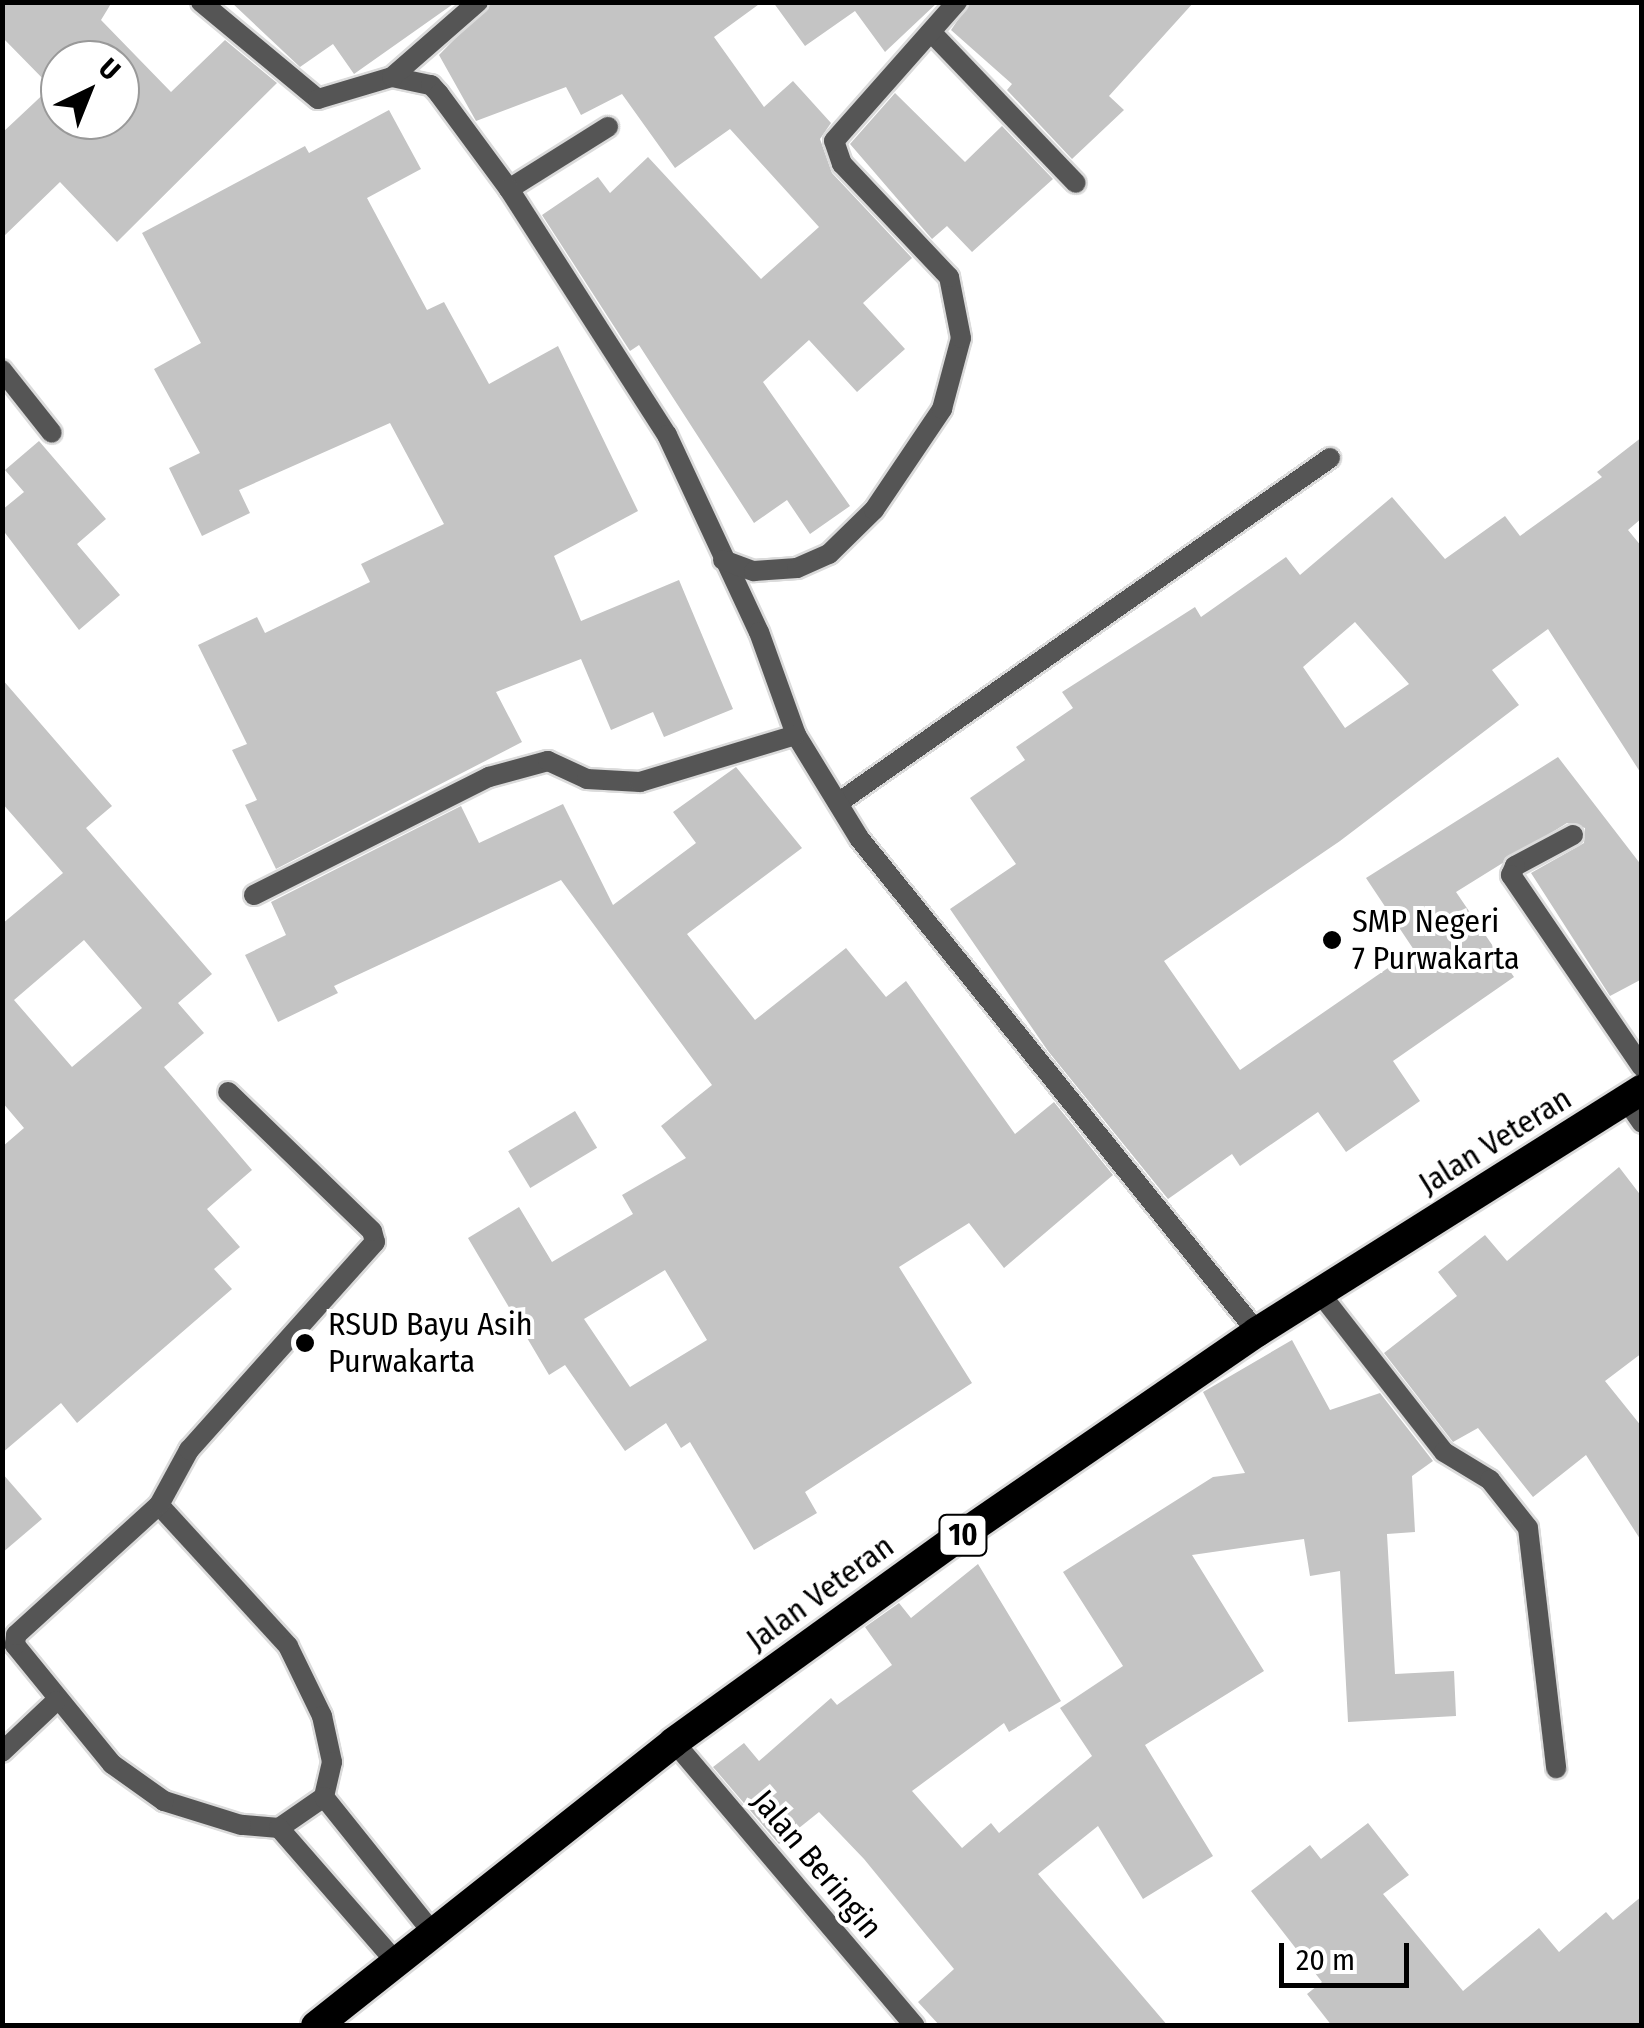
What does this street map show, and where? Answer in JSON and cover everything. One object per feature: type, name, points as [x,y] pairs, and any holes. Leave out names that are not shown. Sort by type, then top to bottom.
[{"type":"highway","name":"Jalan Veteran","points":[[316,2026],[674,1742],[1257,1332],[1636,1104]]},
{"type":"street","points":[[201,2],[318,99],[392,77],[478,2]]},
{"type":"street","points":[[722,560],[754,571],[797,568],[829,554],[874,510],[942,409],[961,338],[950,278],[842,164],[834,141],[957,2]]},
{"type":"street","points":[[931,32],[1076,183]]},
{"type":"street","points":[[392,77],[431,84],[509,189],[667,434],[722,560],[759,632],[796,735],[859,838],[1257,1332]]},
{"type":"street","points":[[509,189],[608,127]]},
{"type":"street","points":[[2,370],[52,433]]},
{"type":"street","points":[[838,802],[1330,458]]},
{"type":"street","points":[[254,895],[489,776],[548,761],[587,779],[640,782],[796,735]]},
{"type":"street","points":[[1573,835],[1515,866],[1511,874],[1642,1067]]},
{"type":"street","points":[[159,1505],[288,1646],[322,1716],[332,1762],[324,1798],[279,1828],[241,1825],[164,1801],[112,1764],[15,1645],[16,1636],[159,1505],[189,1450],[375,1242],[372,1231],[228,1092]]},
{"type":"street","points":[[1319,1292],[1444,1452],[1490,1480],[1528,1528],[1556,1768]]},
{"type":"street","points":[[2,1752],[56,1700]]},
{"type":"street","name":"Jalan Beringin","points":[[674,1742],[914,2026]]},
{"type":"street","points":[[324,1798],[432,1932]]},
{"type":"street","points":[[279,1828],[396,1962]]},
{"type":"building","points":[[2,2],[112,2],[101,20],[120,40],[40,40],[40,76],[2,37]]},
{"type":"building","points":[[231,2],[456,2],[354,74],[333,44],[300,67]]},
{"type":"building","points":[[491,2],[762,2],[714,37],[764,107],[793,81],[831,123],[820,139],[832,173],[912,258],[863,303],[905,349],[857,392],[809,340],[763,382],[850,506],[810,534],[787,500],[754,523],[639,345],[630,351],[542,215],[598,177],[610,193],[648,157],[761,279],[819,227],[730,129],[675,168],[622,94],[581,115],[566,87],[476,121],[439,55]]},
{"type":"building","points":[[773,2],[938,2],[885,52],[855,11],[805,46]]},
{"type":"building","points":[[970,2],[1194,2],[1109,96],[1124,110],[1072,159],[1007,90],[1012,84],[951,30]]},
{"type":"building","points":[[225,40],[277,83],[117,242],[60,182],[2,238],[2,133],[40,97],[40,140],[140,140],[140,60],[171,92]]},
{"type":"building","points":[[895,93],[965,162],[1002,126],[1053,179],[972,252],[947,226],[932,239],[850,144]]},
{"type":"building","points":[[389,110],[421,169],[367,198],[427,310],[444,302],[489,384],[558,346],[638,511],[554,556],[581,621],[679,580],[733,709],[664,737],[653,712],[611,730],[581,659],[496,692],[522,742],[276,869],[245,805],[257,800],[232,750],[247,744],[198,645],[257,617],[265,633],[370,582],[361,564],[444,524],[390,423],[239,490],[250,513],[202,536],[169,468],[200,453],[154,369],[201,343],[142,233],[305,146],[309,153]]},
{"type":"building","points":[[1642,437],[1642,518],[1628,530],[1642,547],[1642,775],[1548,629],[1492,670],[1519,705],[1340,841],[1164,961],[1240,1070],[1414,950],[1366,878],[1558,757],[1642,866],[1642,979],[1610,996],[1531,873],[1584,843],[1585,828],[1567,823],[1456,892],[1514,977],[1393,1061],[1420,1101],[1346,1152],[1318,1112],[1240,1166],[1232,1154],[1168,1199],[1048,1051],[950,909],[1016,864],[970,798],[1025,760],[1016,747],[1073,708],[1062,692],[1195,607],[1201,617],[1286,557],[1300,575],[1392,497],[1445,559],[1505,516],[1520,536],[1602,477],[1597,472]],"holes":[[[1355,622],[1409,684],[1345,728],[1303,667]]]},
{"type":"building","points":[[39,441],[106,519],[77,544],[120,595],[79,630],[2,529],[2,510],[24,492],[5,470]]},
{"type":"building","points":[[2,679],[112,806],[86,828],[212,974],[178,1003],[204,1033],[164,1067],[252,1170],[207,1209],[240,1247],[214,1269],[232,1289],[77,1423],[61,1403],[2,1453],[2,1147],[24,1128],[2,1102],[2,924],[63,873],[2,803]],"holes":[[[84,940],[142,1008],[72,1067],[14,1000]]]},
{"type":"building","points":[[736,767],[802,848],[687,934],[755,1020],[846,948],[886,997],[906,981],[1015,1134],[1054,1102],[1113,1175],[1004,1268],[969,1223],[899,1267],[972,1383],[805,1492],[817,1513],[754,1550],[690,1442],[681,1448],[666,1423],[625,1451],[565,1365],[549,1375],[468,1238],[519,1207],[552,1262],[633,1214],[622,1195],[686,1158],[661,1126],[712,1085],[561,880],[334,986],[338,993],[278,1022],[245,955],[286,935],[271,902],[461,806],[479,843],[563,804],[613,905],[696,843],[673,812]],"holes":[[[665,1270],[707,1340],[630,1387],[584,1319]]]},
{"type":"building","points":[[575,1111],[597,1148],[530,1188],[508,1151]]},
{"type":"building","points":[[1619,1167],[1642,1197],[1642,1353],[1605,1381],[1642,1427],[1642,1542],[1586,1455],[1533,1497],[1478,1428],[1453,1442],[1384,1353],[1457,1296],[1438,1272],[1485,1235],[1507,1261]]},
{"type":"building","points":[[1292,1340],[1330,1410],[1380,1393],[1433,1461],[1412,1476],[1415,1532],[1387,1534],[1395,1674],[1454,1671],[1456,1716],[1348,1722],[1340,1571],[1310,1576],[1304,1539],[1192,1555],[1264,1671],[1145,1745],[1213,1856],[1143,1899],[1098,1826],[1038,1874],[1168,2026],[940,2026],[918,2002],[954,1969],[864,1859],[819,1812],[779,1844],[713,1767],[744,1743],[759,1761],[831,1698],[837,1705],[892,1665],[865,1627],[899,1603],[911,1618],[978,1564],[1061,1701],[1009,1732],[1004,1723],[912,1791],[962,1848],[991,1823],[999,1833],[1092,1756],[1060,1708],[1123,1666],[1063,1572],[1213,1477],[1245,1473],[1203,1392]]},
{"type":"building","points":[[2,1473],[42,1519],[2,1553]]},
{"type":"building","points":[[1368,1823],[1409,1875],[1383,1894],[1463,1991],[1539,1928],[1559,1952],[1606,1912],[1613,1920],[1642,1896],[1642,2026],[1332,2026],[1307,1994],[1322,1982],[1251,1891],[1310,1845],[1321,1859]]},
{"type":"place","name":"SMP Negeri 7 Purwakarta","points":[[1332,940]]},
{"type":"place","name":"RSUD Bayu Asih Purwakarta","points":[[305,1343]]}]
